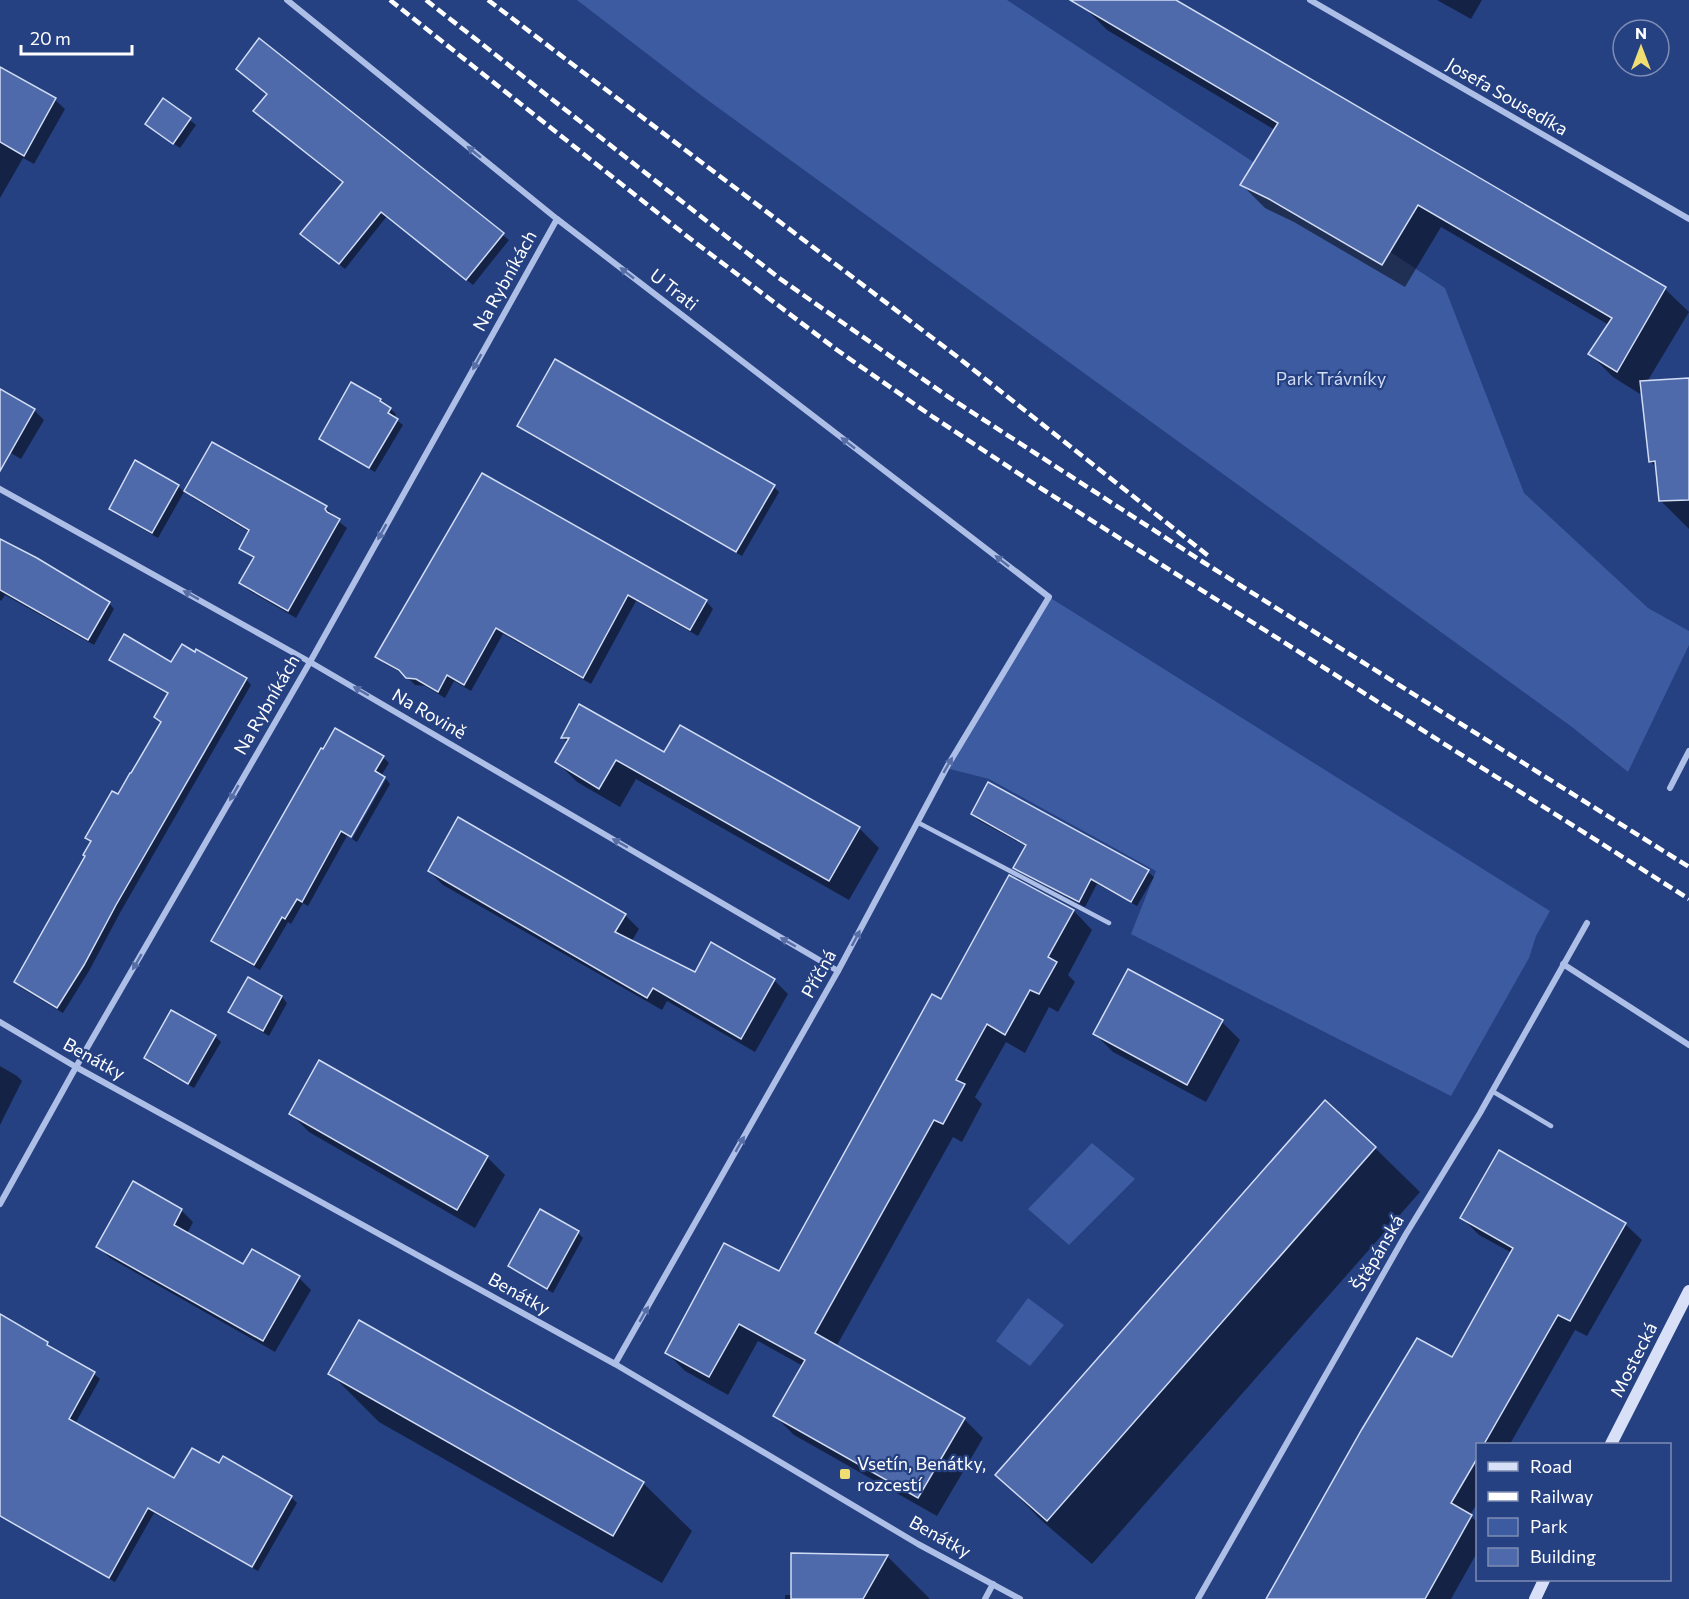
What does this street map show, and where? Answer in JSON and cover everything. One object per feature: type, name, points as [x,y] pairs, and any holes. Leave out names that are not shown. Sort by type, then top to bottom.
[{"type":"street","name":"U Trati","points":[[287,0],[557,219],[1049,597]]},
{"type":"street","name":"Josefa Sousedíka","points":[[1310,0],[1689,219]]},
{"type":"street","points":[[1321,7],[1325,0]]},
{"type":"street","name":"Na Rybníkách","points":[[0,1204],[76,1067],[310,662],[557,219]]},
{"type":"street","name":"Na Rovině","points":[[0,489],[310,662],[838,971]]},
{"type":"street","name":"Příčná","points":[[615,1364],[838,971],[948,765],[1049,597]]},
{"type":"street","points":[[1670,788],[1689,751]]},
{"type":"street","name":"Štěpánská","points":[[1198,1599],[1406,1234],[1492,1092],[1587,923]]},
{"type":"street","points":[[1563,964],[1689,1045]]},
{"type":"street","name":"Benátky","points":[[0,1022],[76,1067],[615,1364],[918,1544],[1020,1599]]},
{"type":"street","name":"Mostecká","points":[[1612,1443],[1689,1292]]},
{"type":"street","points":[[1535,1599],[1544,1581]]},
{"type":"street","points":[[985,1599],[993,1584]]},
{"type":"lane","points":[[917,822],[1109,923]]},
{"type":"lane","points":[[1492,1092],[1551,1126]]},
{"type":"green space","name":"Park Trávníky","points":[[577,0],[1007,0],[1445,288],[1524,493],[1648,608],[1689,631],[1689,645],[1628,772],[1572,727],[702,96]]},
{"type":"green space","points":[[1049,597],[1550,911],[1536,936],[1529,958],[1451,1096],[1131,934],[1156,871],[989,779],[946,768]]},
{"type":"green space","points":[[1092,1143],[1135,1179],[1069,1245],[1028,1209]]},
{"type":"green space","points":[[1028,1298],[1064,1325],[1030,1366],[996,1341]]},
{"type":"building","points":[[1070,0],[1176,0],[1666,287],[1617,372],[1588,354],[1612,318],[1418,205],[1382,265],[1269,199],[1240,185],[1278,123]]},
{"type":"building","points":[[259,38],[504,233],[466,280],[381,212],[339,264],[300,234],[343,182],[253,111],[267,94],[236,69]]},
{"type":"building","points":[[0,67],[56,98],[24,156],[0,142]]},
{"type":"building","points":[[163,98],[191,118],[173,144],[145,124]]},
{"type":"building","points":[[555,359],[775,485],[736,552],[517,426]]},
{"type":"building","points":[[1689,378],[1689,500],[1659,501],[1655,461],[1649,462],[1640,381]]},
{"type":"building","points":[[351,382],[381,399],[380,401],[391,408],[388,413],[398,419],[369,468],[319,439]]},
{"type":"building","points":[[0,389],[35,409],[0,471]]},
{"type":"building","points":[[212,442],[327,506],[325,509],[327,512],[340,519],[288,611],[239,583],[254,557],[239,549],[249,530],[184,491]]},
{"type":"building","points":[[135,460],[179,485],[152,533],[109,509]]},
{"type":"building","points":[[482,473],[707,600],[690,630],[628,595],[583,678],[496,628],[464,685],[447,675],[438,692],[416,679],[406,678],[399,670],[375,657]]},
{"type":"building","points":[[0,539],[37,558],[110,602],[88,640],[0,590]]},
{"type":"building","points":[[124,634],[171,662],[182,644],[195,652],[196,649],[247,678],[116,905],[84,965],[57,1008],[14,982],[85,856],[83,855],[91,841],[85,838],[112,791],[118,794],[161,722],[154,717],[168,693],[109,660]]},
{"type":"building","points":[[579,704],[664,752],[680,725],[860,827],[829,881],[616,760],[599,789],[555,762],[569,738],[561,738]]},
{"type":"building","points":[[335,728],[384,756],[375,771],[385,777],[351,837],[341,831],[302,902],[297,899],[285,919],[282,917],[254,965],[211,941],[321,748],[323,749]]},
{"type":"building","points":[[988,782],[1149,870],[1131,902],[1091,879],[1079,902],[1013,868],[1026,845],[971,814]]},
{"type":"building","points":[[458,817],[626,914],[615,932],[695,972],[711,942],[775,979],[741,1039],[653,988],[647,998],[428,871]]},
{"type":"building","points":[[1009,875],[1074,910],[1048,957],[1057,962],[1039,994],[1030,990],[1005,1035],[987,1024],[956,1080],[965,1084],[943,1124],[934,1120],[815,1333],[965,1418],[918,1498],[773,1416],[805,1360],[739,1324],[709,1377],[665,1353],[724,1243],[779,1271],[932,994],[941,999]]},
{"type":"building","points":[[1128,969],[1223,1020],[1187,1085],[1093,1034]]},
{"type":"building","points":[[248,977],[282,996],[263,1031],[228,1012]]},
{"type":"building","points":[[171,1010],[216,1035],[188,1084],[144,1058]]},
{"type":"building","points":[[319,1060],[488,1156],[457,1210],[289,1114]]},
{"type":"building","points":[[1325,1100],[1376,1147],[1047,1521],[995,1475]]},
{"type":"building","points":[[1499,1150],[1626,1223],[1570,1321],[1558,1315],[1485,1443],[1476,1443],[1476,1460],[1451,1503],[1472,1515],[1425,1599],[1266,1599],[1362,1429],[1417,1338],[1452,1357],[1513,1248],[1460,1218]]},
{"type":"building","points":[[133,1181],[182,1209],[174,1225],[243,1264],[252,1249],[300,1276],[263,1341],[96,1247]]},
{"type":"building","points":[[540,1209],[579,1231],[547,1289],[508,1266]]},
{"type":"building","points":[[0,1314],[48,1342],[47,1345],[95,1372],[69,1419],[174,1478],[192,1448],[219,1463],[223,1456],[292,1496],[252,1567],[148,1508],[109,1578],[0,1516]]},
{"type":"building","points":[[359,1320],[644,1482],[613,1536],[328,1374]]},
{"type":"building","points":[[791,1553],[888,1555],[863,1599],[791,1599]]},
{"type":"railway","points":[[390,0],[688,237],[837,350],[933,417],[1042,489],[1689,899]]},
{"type":"railway","points":[[426,0],[779,278],[947,396],[1203,562],[1689,867]]},
{"type":"railway","points":[[488,0],[955,355],[1211,558]]},
{"type":"place","name":"Vsetín, Benátky, rozcestí","points":[[845,1474]]}]
